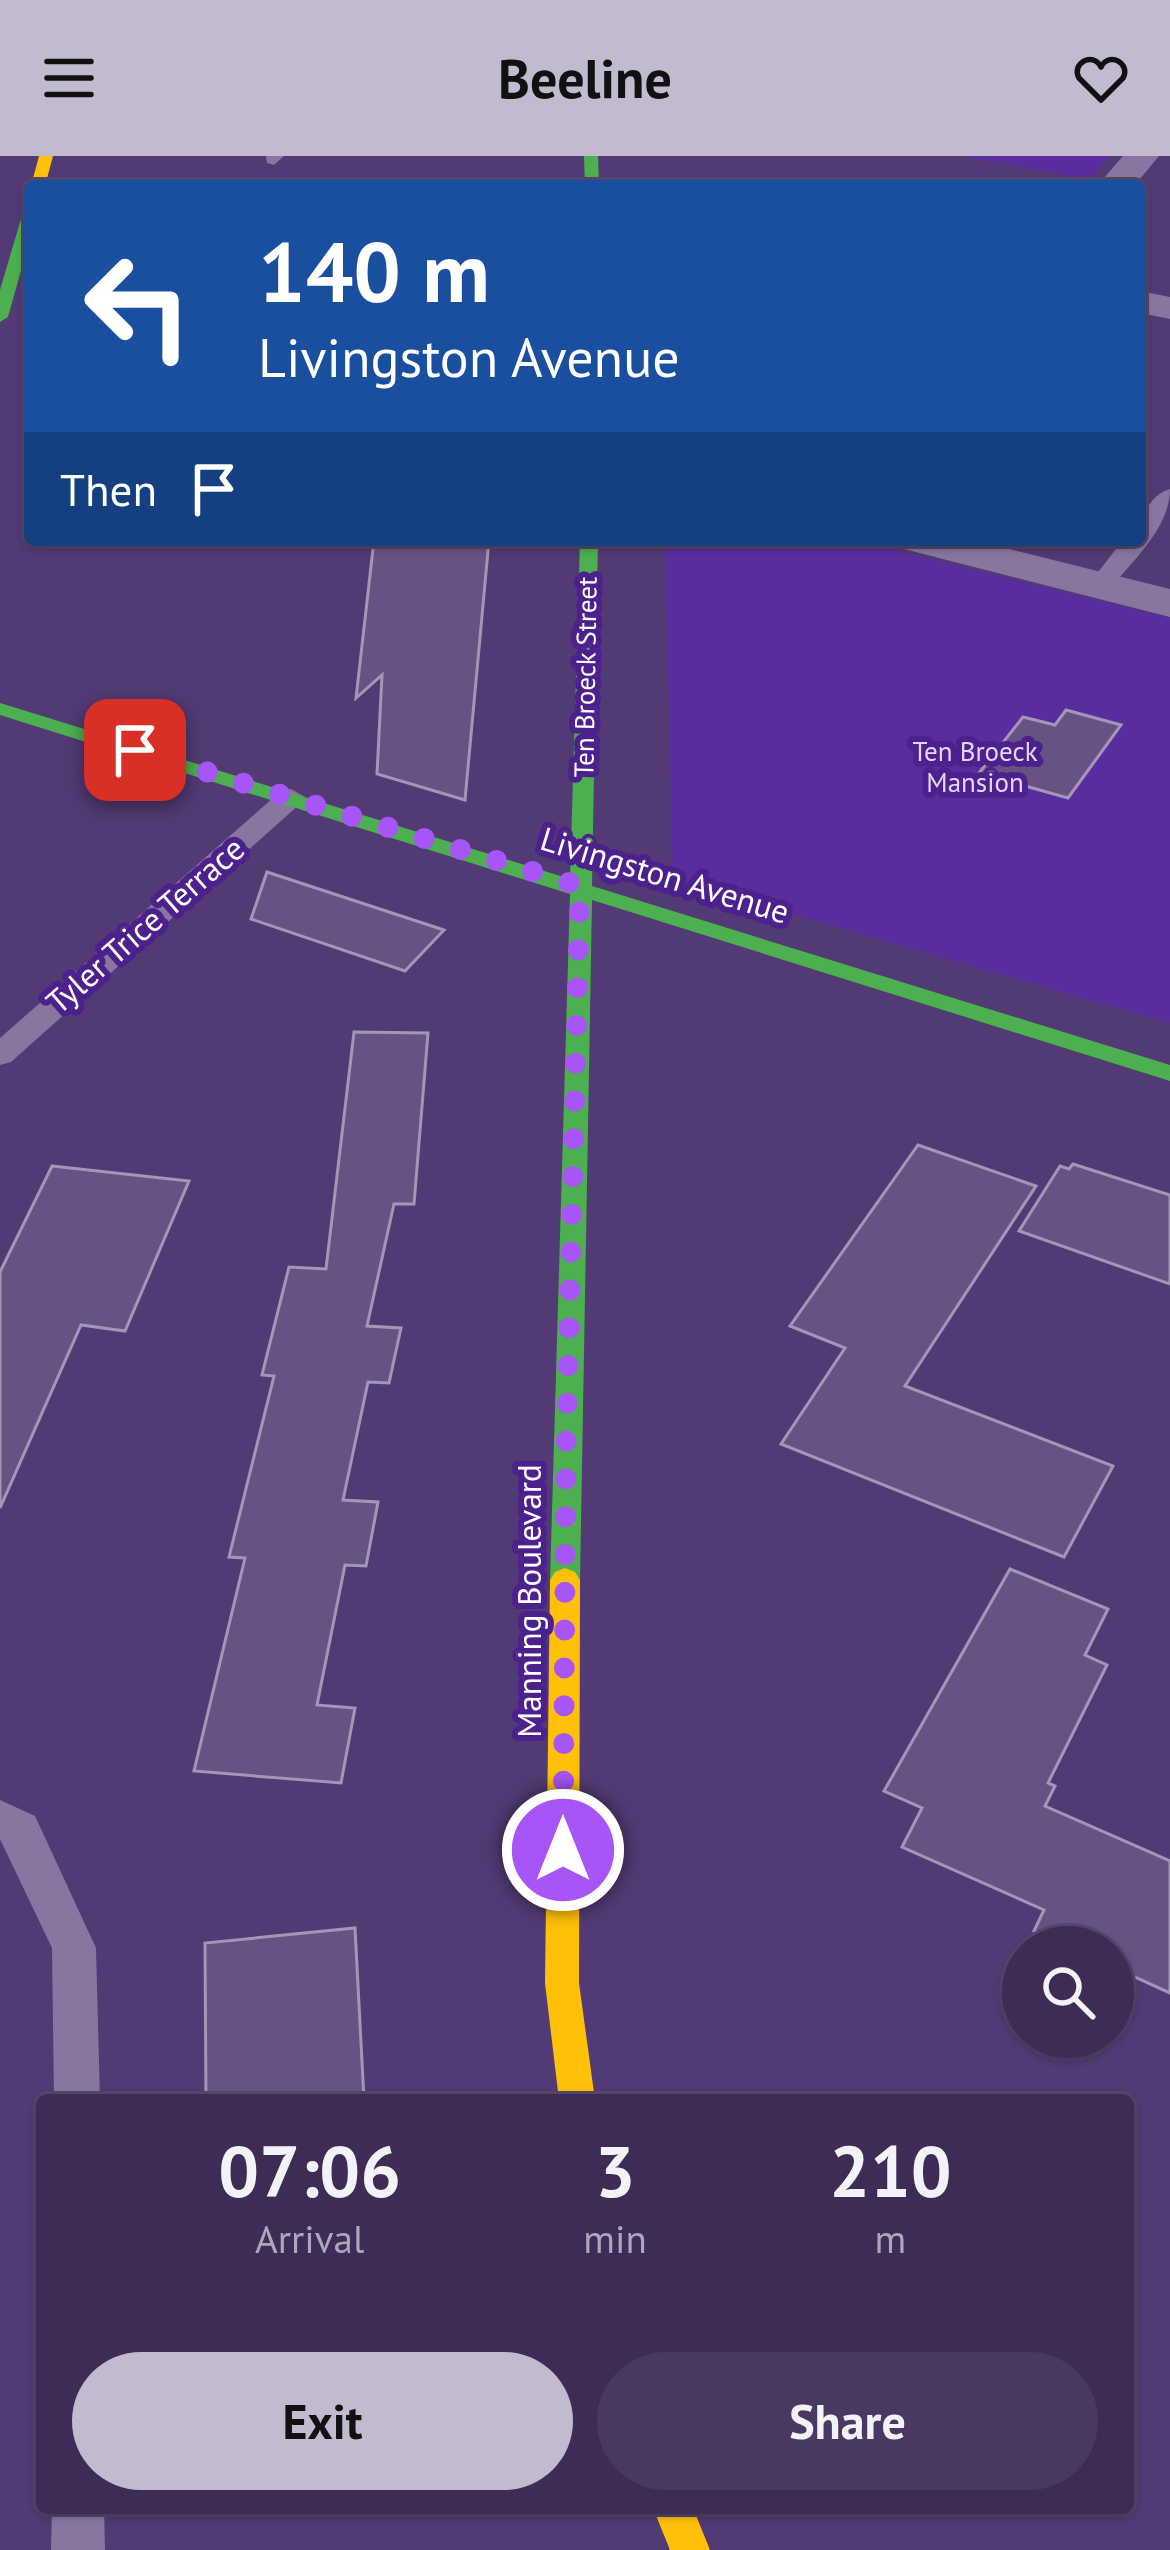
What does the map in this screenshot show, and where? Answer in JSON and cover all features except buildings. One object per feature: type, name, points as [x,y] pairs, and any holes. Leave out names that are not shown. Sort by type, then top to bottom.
[{"type":"street","points":[[1120,180],[1142,156]]},
{"type":"street","points":[[0,317],[24,233]]},
{"type":"street","name":"Ten Broeck Street","points":[[580,886],[589,546]]},
{"type":"street","points":[[944,546],[1170,603]]},
{"type":"street","name":"Livingston Avenue","points":[[0,709],[1170,1073]]},
{"type":"street","name":"Manning Boulevard","points":[[576,2094],[562,1960],[566,1451],[580,886]]},
{"type":"street","points":[[676,2514],[690,2550]]},
{"type":"lane","points":[[1146,527],[1170,496]]},
{"type":"lane","points":[[1100,585],[1131,546]]},
{"type":"lane","name":"Tyler Trice Terrace","points":[[0,1055],[291,797]]},
{"type":"lane","points":[[0,1818],[20,1829],[74,1948],[77,2094]]},
{"type":"lane","points":[[78,2514],[78,2550]]},
{"type":"green space","points":[[959,156],[1111,156],[1088,179]]},
{"type":"green space","name":"Ten Broeck Mansion","points":[[665,546],[876,546],[1170,618],[1170,1023],[673,880]]},
{"type":"traffic: fast","points":[[591,156],[592,180]]},
{"type":"traffic: fast","points":[[0,317],[24,233]]},
{"type":"traffic: fast","points":[[565,1580],[589,546]]},
{"type":"traffic: fast","points":[[0,709],[1170,1073]]},
{"type":"traffic: slow","points":[[40,180],[46,156]]},
{"type":"traffic: slow","points":[[565,1580],[562,1983],[576,2094]]},
{"type":"traffic: slow","points":[[675,2514],[690,2550]]},
{"type":"route","points":[[135,750],[580,886],[566,1451],[563,1850]]}]
